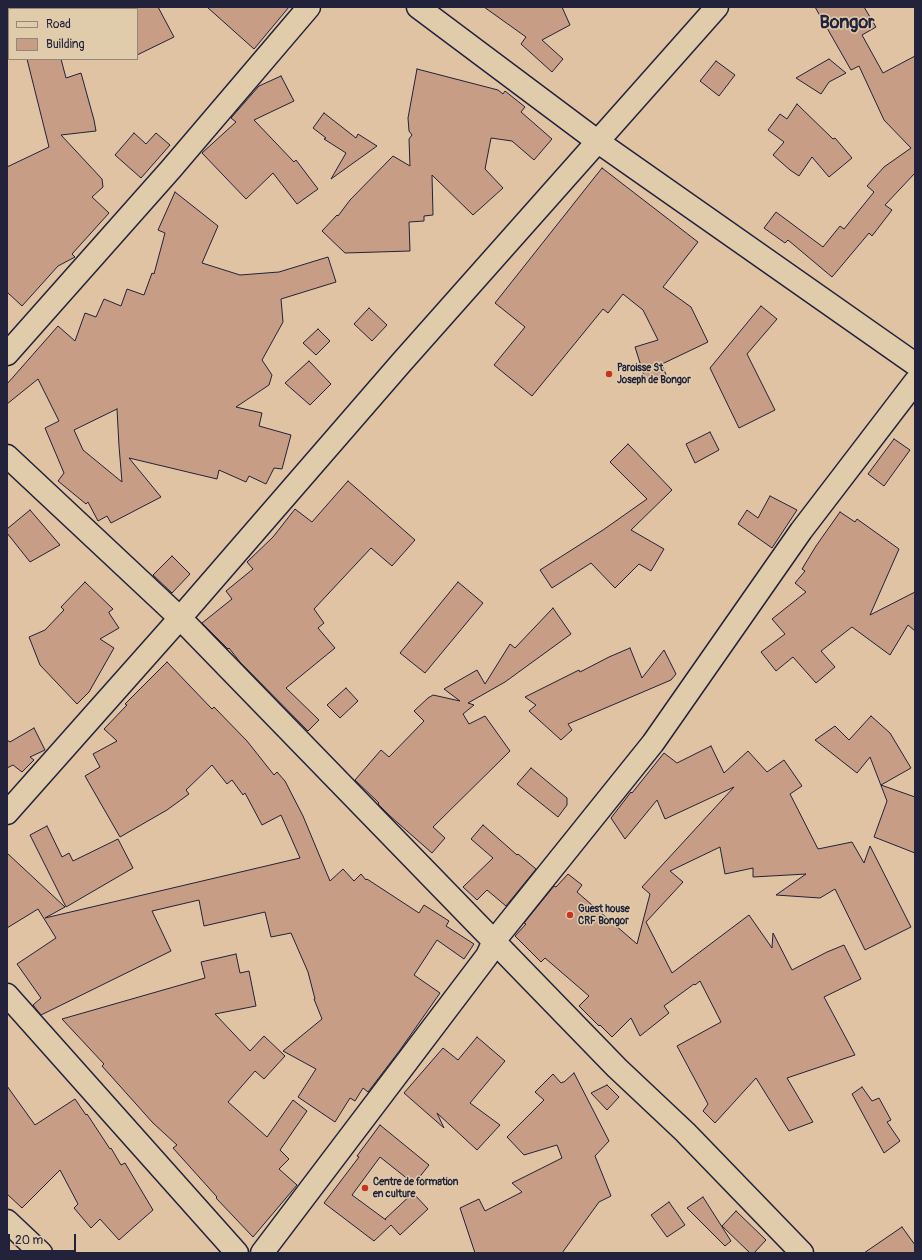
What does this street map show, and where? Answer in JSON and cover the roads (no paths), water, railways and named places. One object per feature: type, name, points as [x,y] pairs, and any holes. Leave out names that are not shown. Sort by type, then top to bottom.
[{"type":"street","points":[[7,354],[171,169],[309,7]]},
{"type":"street","points":[[418,7],[598,141],[915,364]]},
{"type":"street","points":[[7,813],[717,7]]},
{"type":"street","points":[[262,1253],[487,956],[494,940],[653,743],[801,531],[915,382]]},
{"type":"street","points":[[7,456],[180,618],[617,1068],[685,1132],[802,1253]]},
{"type":"street","points":[[7,995],[237,1253]]},
{"type":"street","points":[[7,1221],[40,1253]]},
{"type":"place","name":"Paroisse St Joseph de Bongor","points":[[609,374]]},
{"type":"place","name":"Guest house CRF Bongor","points":[[570,915]]},
{"type":"place","name":"Centre de formation en culture","points":[[365,1188]]},
{"type":"district","name":"Bongor","points":[[847,23]]}]
